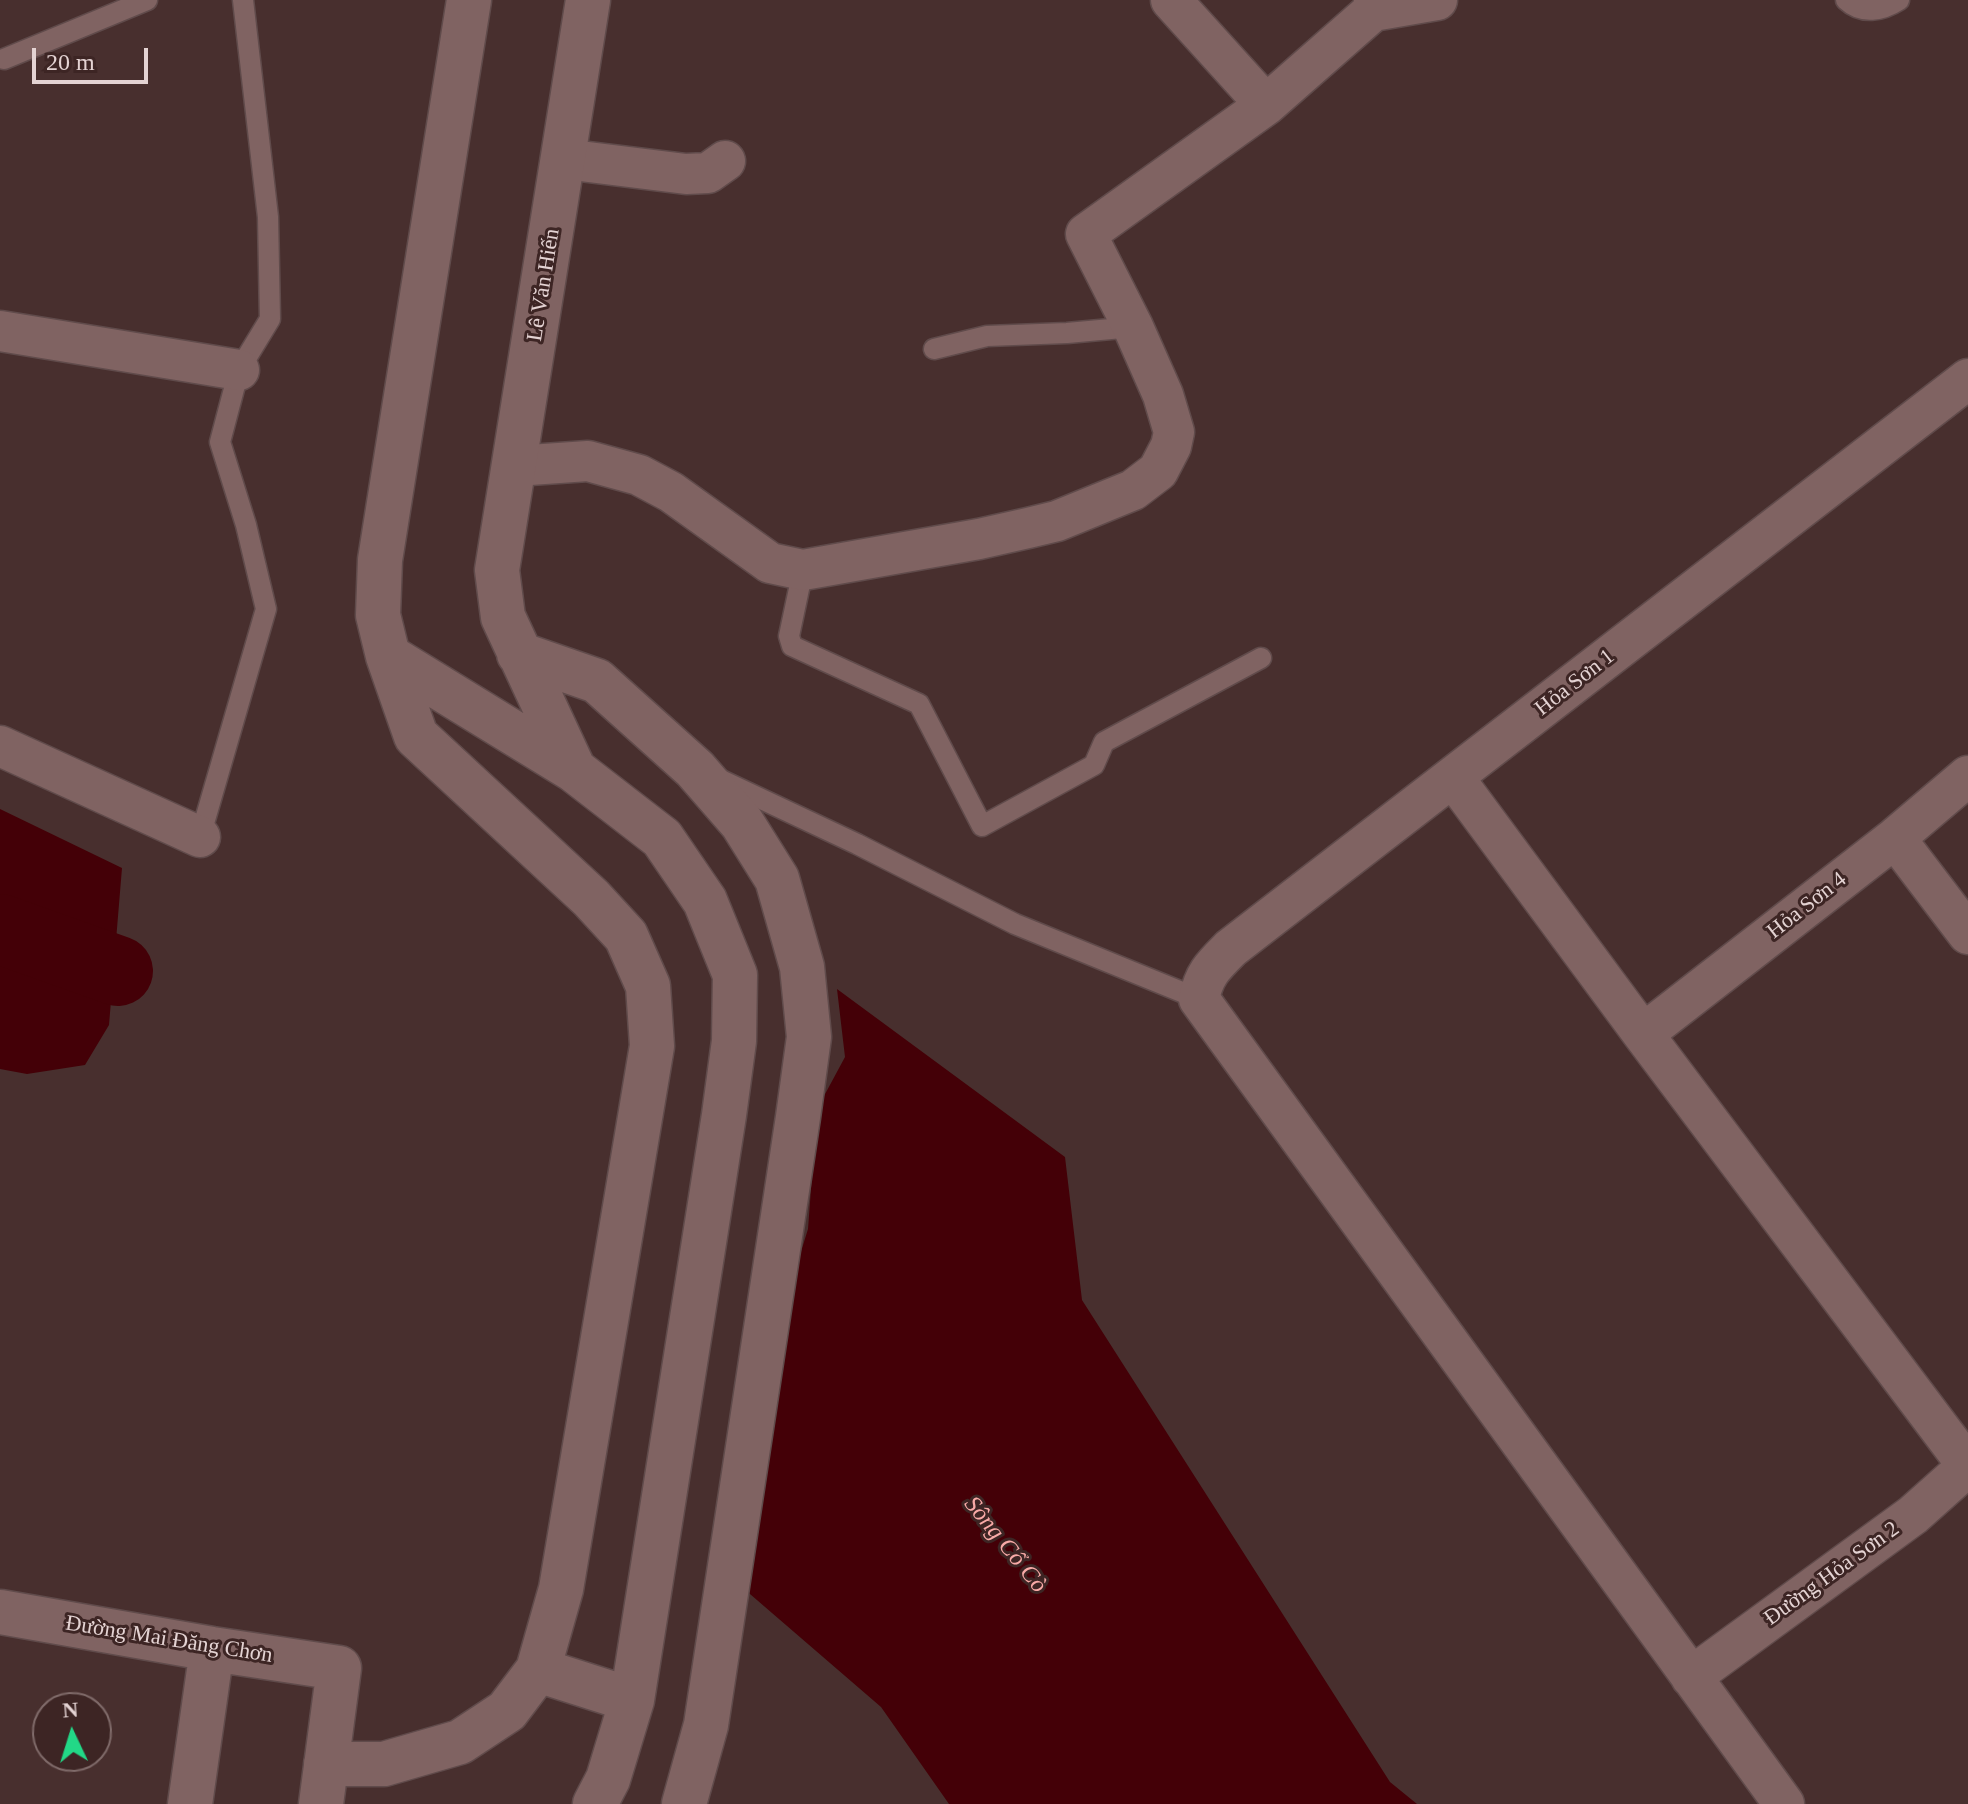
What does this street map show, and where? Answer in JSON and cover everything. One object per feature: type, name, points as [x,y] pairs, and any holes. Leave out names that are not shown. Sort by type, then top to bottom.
[{"type":"main road","points":[[323,1784],[460,1742],[507,1711],[538,1670],[561,1589],[652,1046],[648,986],[626,936],[591,898],[416,736],[388,656],[378,615],[380,560],[469,0]]},
{"type":"main road","name":"Lê Văn Hiến","points":[[574,770],[503,617],[497,570],[588,0]]},
{"type":"main road","points":[[519,654],[597,681],[695,769],[742,823],[777,879],[802,967],[809,1037],[798,1117],[706,1725],[684,1804]]},
{"type":"main road","points":[[388,656],[574,770],[662,838],[705,901],[735,975],[734,1041],[724,1115],[632,1700],[608,1779],[595,1804]]},
{"type":"main road","name":"Đường Mai Đăng Chơn","points":[[0,1612],[339,1668],[323,1784]]},
{"type":"main road","points":[[190,1804],[212,1649]]},
{"type":"main road","points":[[538,1670],[632,1700]]},
{"type":"street","points":[[1171,0],[1266,105]]},
{"type":"street","points":[[515,466],[588,461],[639,475],[671,492],[770,563],[803,570],[979,539],[1057,521],[1133,490],[1158,471],[1171,446],[1174,432],[1163,395],[1123,304],[1086,234],[1266,105],[1374,5],[1437,0]]},
{"type":"street","points":[[564,159],[686,174],[708,173],[725,161]]},
{"type":"street","points":[[0,331],[239,370]]},
{"type":"street","name":"Hỏa Sơn 1","points":[[1199,999],[1203,982],[1212,967],[1231,948],[1968,379]]},
{"type":"street","points":[[0,746],[200,837]]},
{"type":"street","name":"Hỏa Sơn 4","points":[[1643,1034],[1895,838],[1968,776]]},
{"type":"street","points":[[1453,777],[1968,1466]]},
{"type":"street","points":[[1895,838],[1968,934]]},
{"type":"street","points":[[1199,999],[1784,1804]]},
{"type":"street","name":"Đường Hỏa Sơn 2","points":[[1691,1677],[1913,1515],[1968,1466]]},
{"type":"lane","points":[[4,59],[147,0]]},
{"type":"lane","points":[[200,837],[266,609],[246,525],[220,442],[239,370],[270,319],[268,217],[243,0]]},
{"type":"lane","points":[[1846,0],[1851,5],[1875,10],[1899,0]]},
{"type":"lane","points":[[934,349],[987,336],[1133,327]]},
{"type":"lane","points":[[803,570],[789,636],[792,646],[919,704],[982,826],[1094,765],[1104,742],[1261,658]]},
{"type":"lane","points":[[695,769],[857,844],[1015,924],[1199,999]]},
{"type":"water","points":[[0,809],[122,868],[109,1025],[85,1065],[27,1074],[0,1069]]},
{"type":"water","points":[[837,989],[1065,1157],[1082,1300],[1390,1782],[1417,1804],[949,1804],[881,1707],[743,1588],[792,1281],[808,1229],[817,1109],[845,1057]]},
{"type":"waterway","name":"Sông Cổ Cò","points":[[0,929],[118,971]]}]
